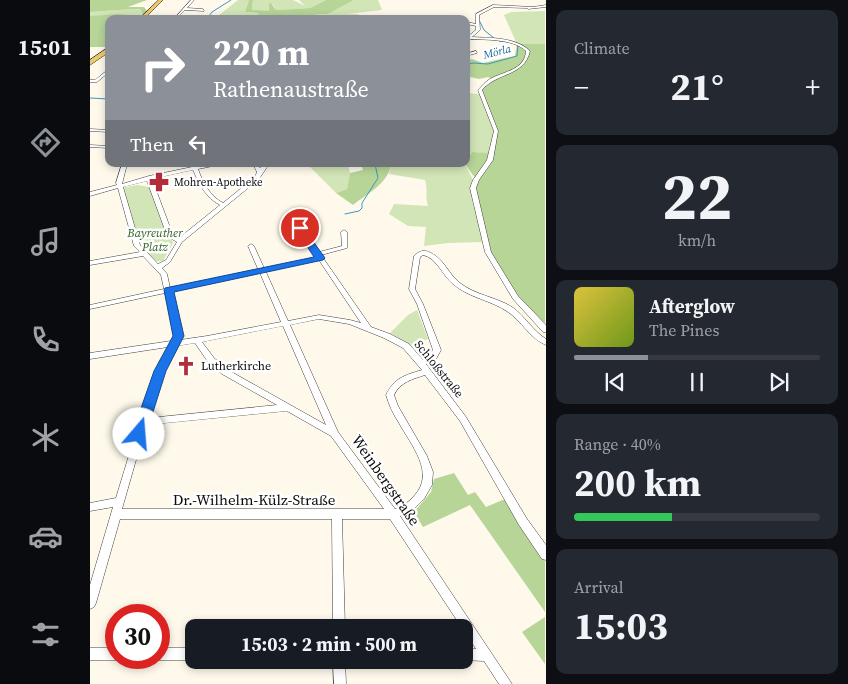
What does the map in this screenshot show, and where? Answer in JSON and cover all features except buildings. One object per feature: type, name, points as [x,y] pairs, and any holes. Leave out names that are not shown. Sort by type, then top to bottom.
[{"type":"main road","points":[[145,15],[162,0]]},
{"type":"main road","points":[[90,63],[105,52]]},
{"type":"street","points":[[179,15],[193,0]]},
{"type":"street","points":[[489,2],[491,8]]},
{"type":"street","points":[[470,37],[477,31],[476,16],[491,8],[546,6]]},
{"type":"street","points":[[184,10],[203,10]]},
{"type":"street","points":[[479,13],[489,13]]},
{"type":"street","points":[[470,23],[478,25]]},
{"type":"street","points":[[470,39],[486,38],[521,44],[526,48],[528,55],[516,68],[485,84],[480,90],[496,131],[490,160],[476,180],[473,188],[488,252],[515,297],[546,330]]},
{"type":"street","points":[[470,54],[476,52]]},
{"type":"street","points":[[90,81],[96,80],[105,73]]},
{"type":"street","points":[[90,130],[105,131]]},
{"type":"street","points":[[90,146],[105,146]]},
{"type":"street","points":[[90,603],[143,422],[160,371],[178,336],[164,274],[159,267],[142,254],[137,246],[119,186],[123,167]]},
{"type":"street","points":[[90,194],[190,167]]},
{"type":"street","points":[[194,167],[211,197],[224,205]]},
{"type":"street","points":[[256,167],[259,174]]},
{"type":"street","points":[[159,267],[167,262],[180,241],[224,205],[259,174],[264,167]]},
{"type":"street","points":[[149,178],[168,230],[172,237],[180,241]]},
{"type":"street","points":[[295,229],[300,228],[367,327]]},
{"type":"street","points":[[90,307],[263,271],[347,248],[344,232]]},
{"type":"street","points":[[251,246],[334,433]]},
{"type":"street","points":[[422,363],[432,358],[437,350],[420,304],[412,289],[417,256],[420,252],[426,252],[433,256],[458,285],[507,307],[540,339],[546,342]]},
{"type":"street","points":[[90,263],[142,254]]},
{"type":"street","points":[[350,322],[357,314]]},
{"type":"street","name":"Schloßstraße","points":[[90,356],[196,341],[319,317],[367,327],[406,346],[422,363],[463,419],[523,522],[546,555]]},
{"type":"street","name":"Weinbergstraße","points":[[196,341],[211,360],[225,372],[334,433],[393,514],[506,684]]},
{"type":"street","points":[[393,514],[408,509],[425,491],[429,478],[425,461],[417,444],[396,411],[390,395],[394,385],[400,381],[427,371]]},
{"type":"street","points":[[143,422],[289,407]]},
{"type":"street","points":[[90,507],[120,502]]},
{"type":"street","name":"Dr.-Wilhelm-Külz-Straße","points":[[116,514],[393,514]]},
{"type":"street","points":[[337,514],[339,619]]},
{"type":"street","points":[[90,654],[105,654]]},
{"type":"street","points":[[170,654],[185,654]]},
{"type":"street","points":[[473,654],[486,655]]},
{"type":"street","points":[[339,669],[340,684]]},
{"type":"green space","points":[[90,0],[147,0],[128,7],[144,7],[147,11],[143,15],[140,9],[90,12]]},
{"type":"green space","points":[[238,0],[249,0],[245,12],[259,13],[258,15],[219,15]]},
{"type":"green space","points":[[249,0],[253,0],[252,10],[269,11],[269,4],[271,3],[276,10],[310,8],[326,0],[354,0],[328,14],[258,15],[259,13],[245,12]]},
{"type":"green space","points":[[253,0],[293,0],[305,6],[299,0],[326,0],[310,8],[276,10],[273,4],[270,12],[252,10]]},
{"type":"green space","points":[[354,0],[378,0],[382,10],[347,14],[359,15],[318,15],[328,14]]},
{"type":"green space","points":[[140,9],[143,15],[90,16],[90,12]]},
{"type":"green space","points":[[545,11],[545,44],[517,44],[504,15],[511,12]]},
{"type":"green space","points":[[118,14],[129,15],[105,15],[105,47],[90,47],[90,16]]},
{"type":"green space","points":[[517,44],[545,44],[545,326],[514,292],[489,250],[476,196],[475,178],[467,167],[470,167],[470,155],[472,152],[493,153],[498,131],[482,90],[484,85],[494,80],[488,77],[479,79],[470,77],[470,60],[483,63],[515,56]]},
{"type":"green space","points":[[470,93],[480,94],[494,131],[490,153],[472,152],[470,155]]},
{"type":"green space","points":[[310,167],[349,167],[350,173],[347,189],[336,193]]},
{"type":"green space","points":[[362,167],[390,167],[382,183],[353,205],[336,193],[347,189],[350,173],[363,170]]},
{"type":"green space","points":[[390,167],[466,167],[473,180],[471,189],[473,204],[484,242],[424,246],[426,227],[408,226],[389,214],[394,204],[428,206],[425,180],[389,174]]},
{"type":"green space","name":"Bayreuther Platz","points":[[137,185],[150,187],[173,243],[163,261],[156,261],[143,252],[122,188]]},
{"type":"green space","points":[[417,310],[428,339],[411,345],[390,333],[408,315]]},
{"type":"green space","points":[[454,473],[468,495],[475,492],[486,507],[505,499],[545,561],[545,612],[470,505],[423,527],[414,512],[431,492],[434,479]]},
{"type":"green space","points":[[545,617],[545,664],[522,632]]},
{"type":"waterway","points":[[210,15],[231,0]]},
{"type":"waterway","name":"Mörla","points":[[479,20],[484,30],[495,39]]},
{"type":"waterway","name":"Mörla","points":[[499,41],[509,42]]},
{"type":"waterway","name":"Mörla","points":[[470,64],[488,64],[517,56],[518,45]]},
{"type":"waterway","points":[[90,98],[105,99]]},
{"type":"waterway","name":"Mörla","points":[[345,214],[359,211],[362,208],[362,203],[378,178],[376,167]]},
{"type":"place","name":"Mohren-Apotheke","points":[[159,182]]},
{"type":"place","name":"Lutherkirche","points":[[186,366]]},
{"type":"route","points":[[139,434],[160,371],[168,352],[178,336],[169,290],[320,258],[300,228]]}]
